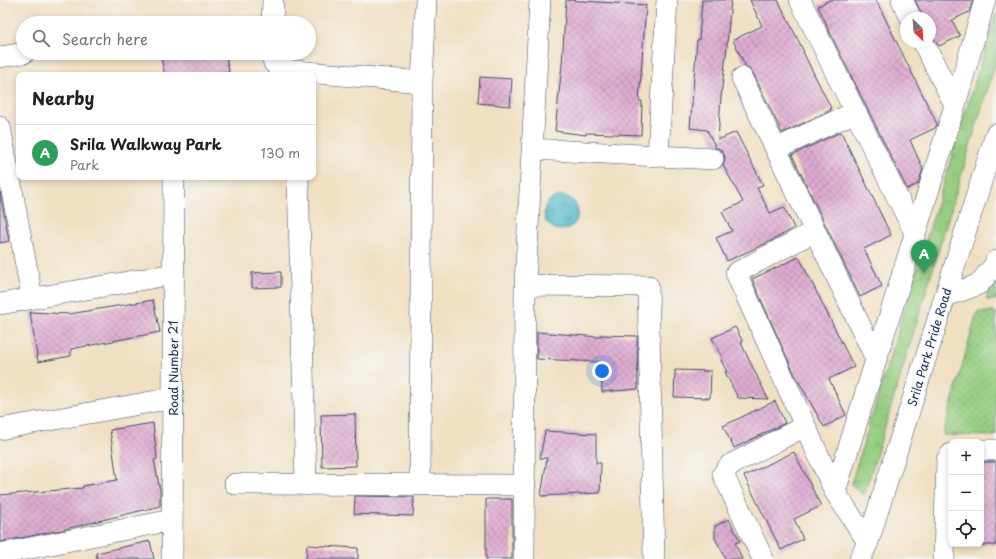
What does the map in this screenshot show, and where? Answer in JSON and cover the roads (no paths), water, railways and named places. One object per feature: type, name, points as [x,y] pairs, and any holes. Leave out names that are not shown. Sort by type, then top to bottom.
[{"type":"street","points":[[272,16],[273,0]]},
{"type":"street","points":[[420,485],[422,82],[426,0]]},
{"type":"street","points":[[524,559],[525,285],[540,0]]},
{"type":"street","points":[[658,156],[667,0]]},
{"type":"street","points":[[902,0],[908,12]]},
{"type":"street","points":[[835,492],[955,105],[985,0]]},
{"type":"street","points":[[802,1],[915,233]]},
{"type":"street","points":[[926,48],[955,105]]},
{"type":"street","points":[[0,57],[16,54]]},
{"type":"street","points":[[273,60],[274,63],[283,70],[306,72]]},
{"type":"street","points":[[316,73],[422,82]]},
{"type":"street","points":[[742,78],[876,359]]},
{"type":"street","points":[[776,149],[855,112]]},
{"type":"street","points":[[0,127],[32,297]]},
{"type":"street","name":"Srila Park Pride Road","points":[[864,550],[996,134]]},
{"type":"street","points":[[532,149],[713,160]]},
{"type":"street","name":"Road Number 21","points":[[172,559],[174,180]]},
{"type":"street","points":[[298,180],[306,485]]},
{"type":"street","points":[[815,231],[736,273],[835,492],[864,550]]},
{"type":"street","points":[[945,294],[961,292],[979,284],[994,266],[996,261]]},
{"type":"street","points":[[0,304],[32,297],[174,274]]},
{"type":"street","points":[[525,285],[648,286],[654,559]]},
{"type":"street","points":[[0,429],[173,398]]},
{"type":"street","points":[[763,559],[723,474],[730,465],[805,426]]},
{"type":"street","points":[[984,450],[996,450]]},
{"type":"street","points":[[944,559],[948,458]]},
{"type":"street","points":[[235,484],[525,485]]},
{"type":"street","points":[[2,556],[172,520]]},
{"type":"water","points":[[558,196],[564,196],[573,201],[577,207],[577,219],[573,225],[564,230],[558,230],[549,225],[544,216],[544,210],[549,201]]},
{"type":"place","name":"Srila Walkway Park","points":[[924,273]]}]
